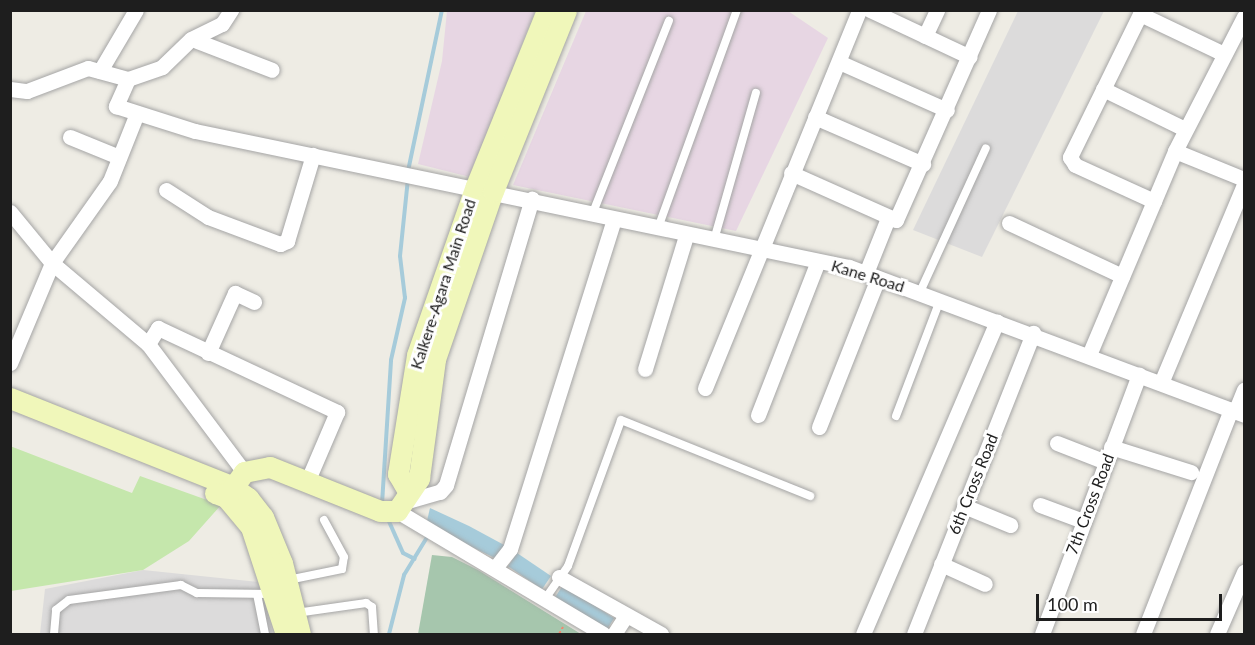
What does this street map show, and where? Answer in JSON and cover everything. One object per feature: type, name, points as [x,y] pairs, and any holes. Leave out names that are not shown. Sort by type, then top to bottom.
[{"type":"street","points":[[100,71],[136,10]]},
{"type":"street","name":"Kalkere-Agara Main Road","points":[[396,506],[398,474],[417,355],[484,189],[547,10]]},
{"type":"street","name":"Kalkere-Agara Main Road","points":[[484,189],[566,10]]},
{"type":"street","points":[[705,388],[759,250],[859,10]]},
{"type":"street","points":[[870,10],[970,57]]},
{"type":"street","points":[[925,36],[937,10]]},
{"type":"street","points":[[791,173],[888,218],[899,216],[989,10]]},
{"type":"street","points":[[197,41],[225,12]]},
{"type":"street","points":[[1154,201],[1072,163],[1074,146],[1141,12],[1224,54]]},
{"type":"street","points":[[1089,355],[1185,129],[1245,17]]},
{"type":"street","points":[[10,89],[27,91],[88,69],[128,79],[162,67],[192,39],[272,70]]},
{"type":"street","points":[[839,62],[947,110]]},
{"type":"street","points":[[10,363],[52,263],[110,181],[138,113],[116,106],[128,79]]},
{"type":"street","points":[[1103,89],[1185,129]]},
{"type":"street","name":"Kane Road","points":[[138,113],[313,156],[532,199],[658,230],[818,261],[872,275],[1033,333],[1237,412]]},
{"type":"street","points":[[815,117],[923,164]]},
{"type":"street","points":[[70,137],[119,157]]},
{"type":"street","points":[[1175,151],[1245,179]]},
{"type":"street","points":[[166,190],[208,217],[280,244],[287,241],[313,156]]},
{"type":"street","points":[[1161,383],[1245,185]]},
{"type":"street","points":[[396,506],[440,492],[446,485],[532,199]]},
{"type":"street","points":[[10,212],[52,263],[148,344],[234,485],[263,517],[286,634]]},
{"type":"street","points":[[819,427],[872,275],[888,218]]},
{"type":"street","points":[[502,559],[614,220]]},
{"type":"street","points":[[1010,223],[1122,276]]},
{"type":"street","points":[[645,369],[686,236]]},
{"type":"street","points":[[758,415],[818,261]]},
{"type":"street","points":[[208,353],[234,293],[254,302]]},
{"type":"street","points":[[863,634],[997,321]]},
{"type":"street","points":[[148,344],[158,328],[337,412],[307,482]]},
{"type":"street","name":"6th Cross Road","points":[[918,633],[941,564],[1033,333]]},
{"type":"street","name":"7th Cross Road","points":[[1042,634],[1139,375]]},
{"type":"street","points":[[1143,634],[1245,390]]},
{"type":"street","points":[[10,398],[234,485]]},
{"type":"street","points":[[10,411],[234,485],[270,467],[307,482],[396,506],[502,559],[546,596],[603,634]]},
{"type":"street","points":[[1057,443],[1191,472]]},
{"type":"street","points":[[1040,505],[1083,521]]},
{"type":"street","points":[[964,506],[1010,525]]},
{"type":"street","points":[[941,564],[985,584]]},
{"type":"street","points":[[1217,634],[1245,572]]},
{"type":"street","points":[[559,577],[625,617],[661,634]]},
{"type":"street","points":[[280,595],[300,634]]},
{"type":"street","points":[[614,634],[625,617]]},
{"type":"lane","points":[[658,230],[737,10]]},
{"type":"lane","points":[[592,215],[669,21]]},
{"type":"lane","points":[[714,241],[756,93]]},
{"type":"lane","points":[[920,292],[986,148]]},
{"type":"lane","points":[[897,416],[940,300]]},
{"type":"lane","points":[[546,596],[559,577],[621,420],[810,496]]},
{"type":"lane","points":[[265,634],[280,595],[342,569],[344,557],[324,520]]},
{"type":"lane","points":[[54,634],[56,610],[69,600],[180,585],[197,593],[280,595],[366,603],[372,607],[374,634]]},
{"type":"shaded area","points":[[447,11],[535,11],[470,177],[418,164],[442,61]]},
{"type":"shaded area","points":[[586,11],[788,11],[828,38],[736,231],[513,185]]},
{"type":"shaded area","points":[[1018,11],[1104,11],[982,257],[913,230]]},
{"type":"shaded area","points":[[143,570],[259,582],[273,634],[40,634],[45,589]]},
{"type":"green space","points":[[10,446],[132,493],[140,476],[221,505],[189,541],[143,570],[11,591]]},
{"type":"green space","points":[[432,555],[452,557],[478,570],[581,634],[418,634]]},
{"type":"water","points":[[430,508],[506,546],[497,559],[426,525]]},
{"type":"water","points":[[517,553],[551,576],[542,589],[508,566]]},
{"type":"water","points":[[563,585],[614,618],[605,632],[554,598]]},
{"type":"waterway","points":[[408,171],[442,10]]},
{"type":"waterway","points":[[382,504],[391,360],[405,298],[400,256],[408,178]]},
{"type":"waterway","points":[[387,517],[403,553],[415,559]]},
{"type":"waterway","points":[[389,634],[404,575],[429,534]]}]
